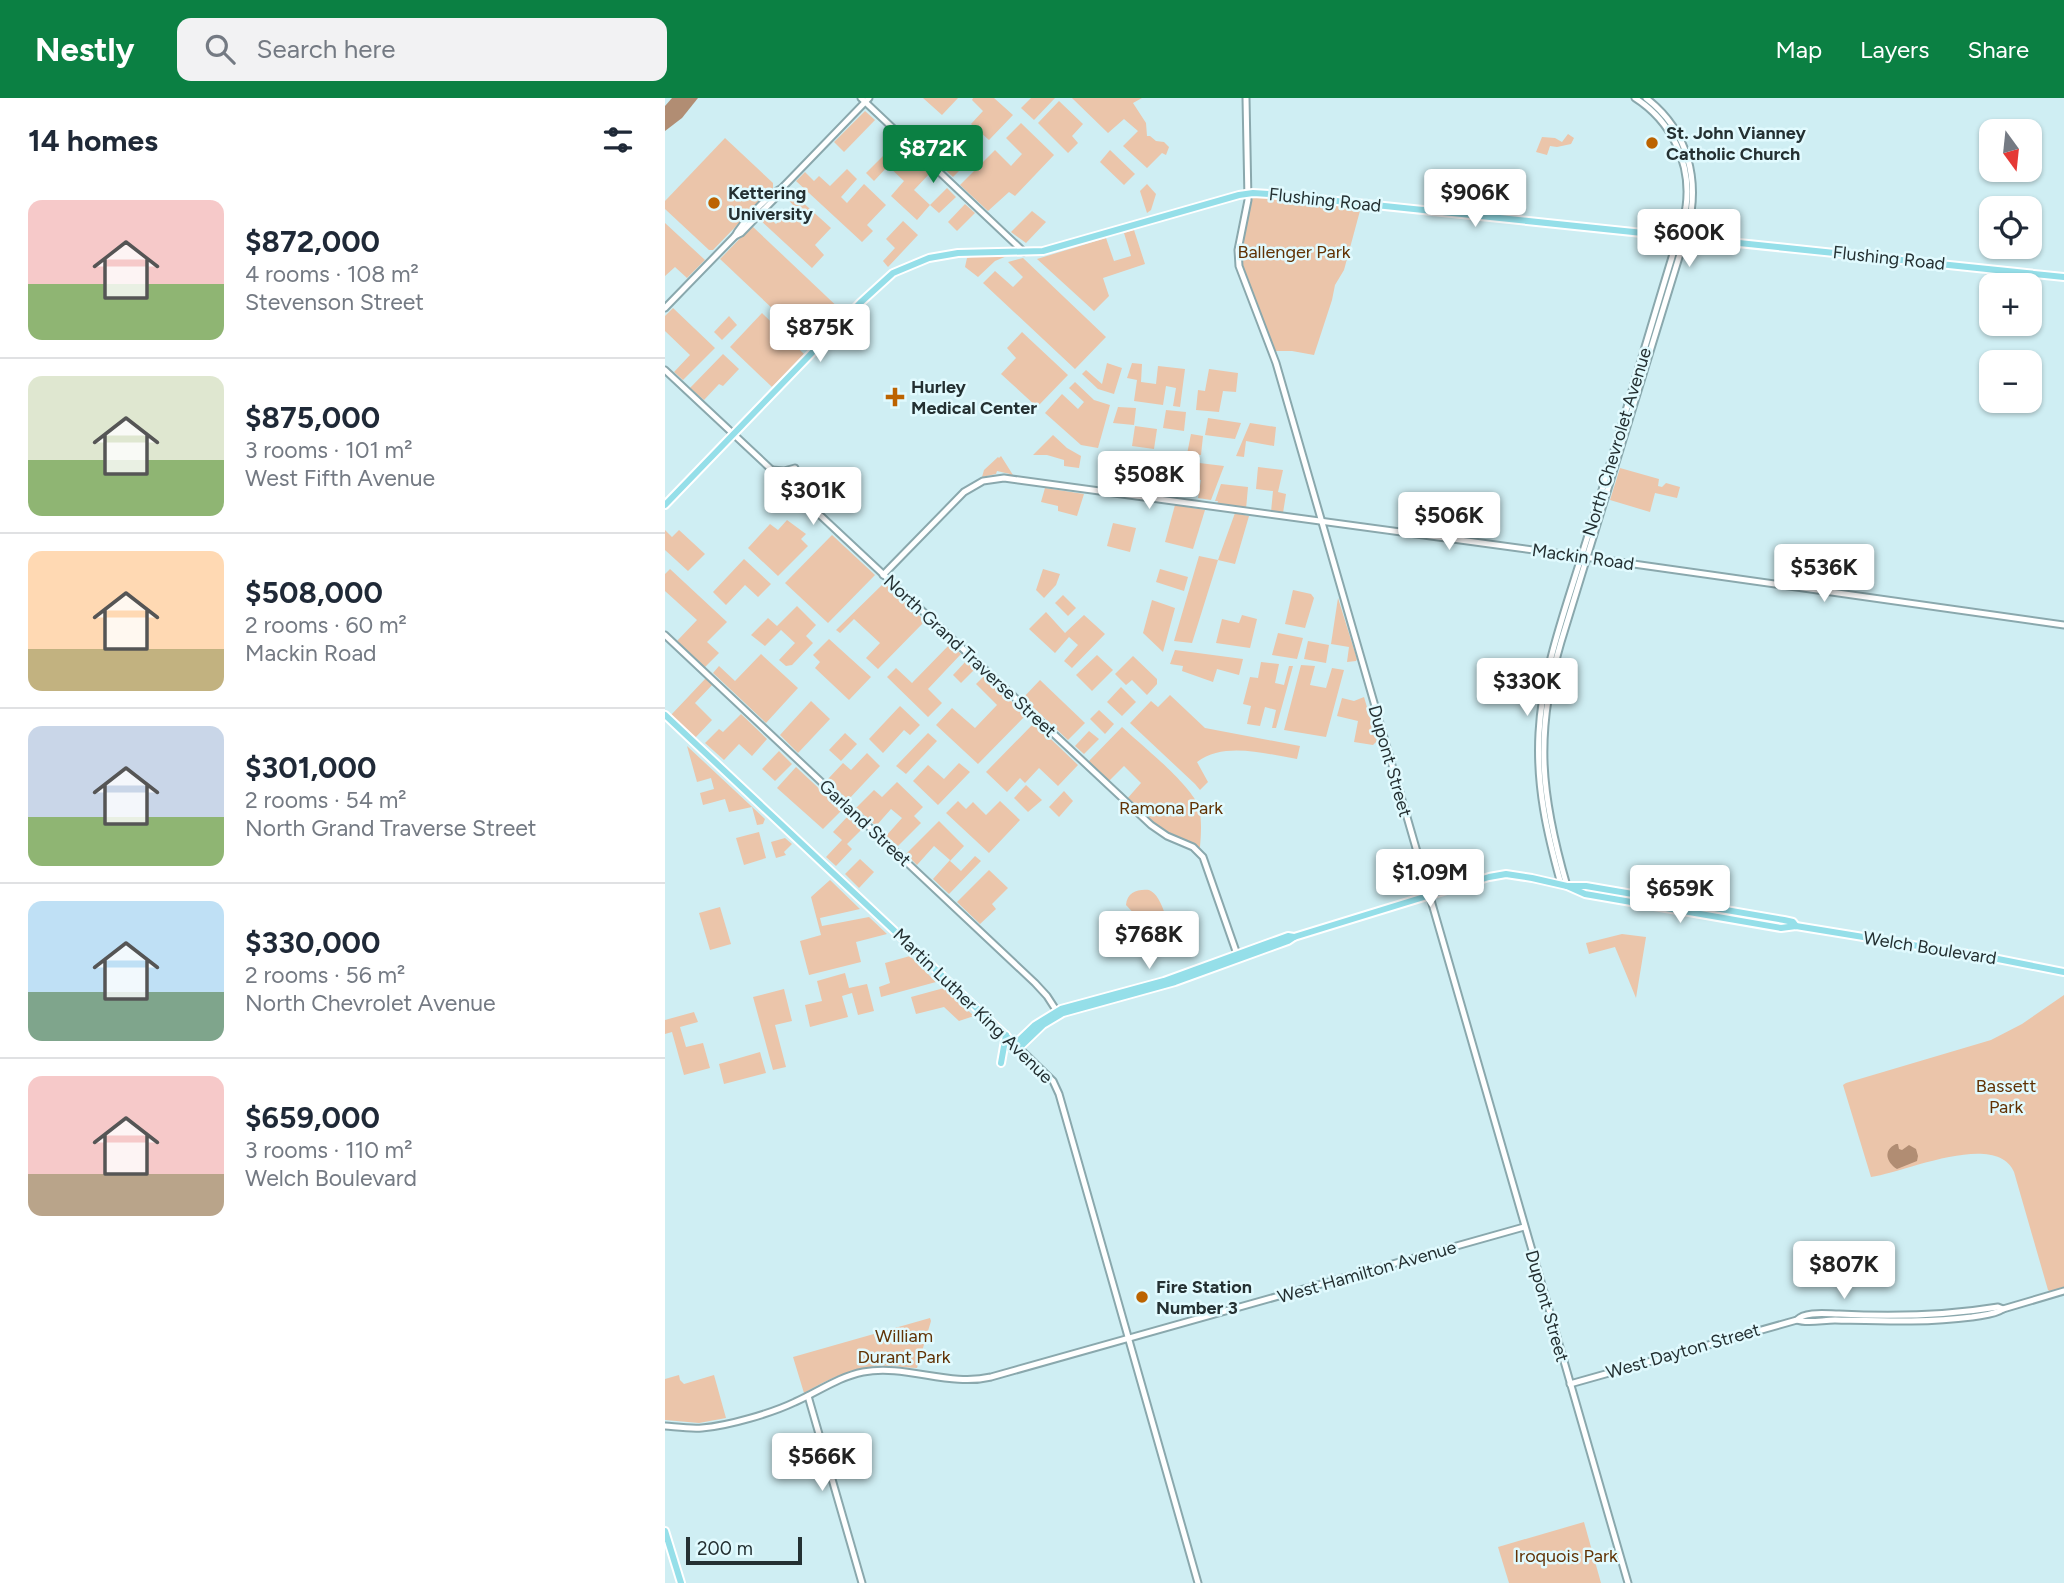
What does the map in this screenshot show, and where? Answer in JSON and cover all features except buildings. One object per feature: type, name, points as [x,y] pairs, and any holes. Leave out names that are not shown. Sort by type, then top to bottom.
[{"type":"main road","name":"Flushing Road","points":[[665,505],[860,303],[890,276],[910,265],[942,255],[1046,250],[1248,193],[2064,276]]},
{"type":"main road","name":"Martin Luther King Avenue","points":[[665,715],[1017,1046]]},
{"type":"main road","name":"Welch Boulevard","points":[[1017,1046],[1058,1013],[1163,986],[1294,937],[1503,874],[1564,885],[1585,894],[1696,914],[1781,928],[1796,926],[2062,972]]},
{"type":"main road","points":[[1001,1063],[1006,1035]]},
{"type":"main road","points":[[665,1531],[681,1583]]},
{"type":"street","name":"Dupont Street","points":[[1246,98],[1248,193],[1238,247],[1238,263],[1276,363],[1628,1583]]},
{"type":"street","name":"North Chevrolet Avenue","points":[[1564,885],[1544,778],[1544,734],[1548,697],[1585,557],[1681,237],[1686,201],[1685,169],[1672,137],[1648,102],[1635,98]]},
{"type":"street","points":[[665,308],[865,99],[1024,253]]},
{"type":"street","name":"North Grand Traverse Street","points":[[665,370],[1151,825],[1199,852],[1210,872],[1238,956]]},
{"type":"street","points":[[772,470],[795,468]]},
{"type":"street","name":"Mackin Road","points":[[883,575],[958,498],[978,483],[996,478],[2064,625]]},
{"type":"street","name":"Garland Street","points":[[665,635],[1035,983],[1058,1013]]},
{"type":"street","name":"Martin Luther King Avenue","points":[[1017,1046],[1052,1080],[1058,1091],[1198,1583]]},
{"type":"street","name":"West Hamilton Avenue","points":[[665,1426],[698,1428],[721,1425],[780,1408],[838,1380],[870,1371],[985,1379],[1524,1227]]},
{"type":"street","name":"West Dayton Street","points":[[1570,1384],[1797,1320],[1802,1316],[1959,1316],[1997,1312],[2064,1291]]},
{"type":"street","points":[[808,1396],[862,1583]]},
{"type":"green space","points":[[923,98],[958,98],[942,115]]},
{"type":"green space","points":[[973,98],[994,98],[1013,115],[989,140],[971,124],[983,111]]},
{"type":"green space","points":[[1031,98],[1055,98],[1034,120],[1021,108]]},
{"type":"green space","points":[[1072,98],[1142,98],[1133,103],[1146,123],[1147,136],[1164,142],[1169,147],[1166,155],[1162,153],[1147,168],[1123,146],[1138,131],[1124,119],[1108,133]]},
{"type":"green space","points":[[1059,101],[1083,124],[1072,136],[1078,143],[1068,153],[1038,123]]},
{"type":"green space","points":[[865,111],[875,120],[844,152],[834,142]]},
{"type":"green space","points":[[1021,123],[1054,155],[1015,196],[1009,192],[988,211],[960,185],[995,150],[1011,166],[1022,154],[1006,138]]},
{"type":"green space","points":[[1568,134],[1574,138],[1571,144],[1550,146],[1547,155],[1536,152],[1542,137],[1555,138],[1562,142]]},
{"type":"green space","points":[[725,138],[773,183],[773,188],[713,250],[709,250],[665,209],[665,201]]},
{"type":"green space","points":[[898,141],[931,172],[914,190],[930,205],[917,220],[891,196],[904,181],[888,166],[874,181],[866,173]]},
{"type":"green space","points":[[1110,150],[1135,174],[1124,185],[1100,162]]},
{"type":"green space","points":[[953,152],[966,164],[953,177],[940,165]]},
{"type":"green space","points":[[847,169],[857,179],[841,197],[847,203],[864,184],[886,205],[867,225],[873,231],[862,242],[796,181],[805,172],[814,181],[819,176],[830,186]]},
{"type":"green space","points":[[1147,184],[1156,194],[1151,210],[1147,213],[1140,191]]},
{"type":"green space","points":[[947,188],[956,197],[939,213],[930,205]]},
{"type":"green space","points":[[788,189],[831,228],[815,245],[824,255],[812,268],[759,219],[765,213],[776,224],[794,206],[783,194]]},
{"type":"green space","name":"Ballenger Park","points":[[1255,196],[1361,207],[1344,270],[1335,285],[1314,355],[1275,351],[1242,265],[1242,240]]},
{"type":"green space","points":[[965,204],[975,213],[957,231],[948,222]]},
{"type":"green space","points":[[1032,211],[1046,222],[1026,243],[1011,232]]},
{"type":"green space","points":[[903,221],[918,235],[888,267],[883,261],[895,248],[886,239]]},
{"type":"green space","points":[[665,223],[705,260],[687,278],[675,267],[665,276]]},
{"type":"green space","points":[[752,226],[844,313],[812,346],[720,259]]},
{"type":"green space","points":[[1134,230],[1145,264],[1103,278],[1109,296],[1094,311],[1037,259],[1106,238],[1114,261],[1131,256],[1124,233]]},
{"type":"green space","points":[[1007,256],[995,261],[978,277],[965,267],[967,258]]},
{"type":"green space","points":[[1023,258],[1106,337],[1075,369],[983,283],[995,271],[1013,287],[1023,277],[1008,262]]},
{"type":"green space","points":[[673,308],[715,348],[683,380],[674,372],[690,355],[665,331],[665,316]]},
{"type":"green space","points":[[762,313],[804,354],[772,387],[730,347]]},
{"type":"green space","points":[[729,316],[737,325],[722,340],[714,332]]},
{"type":"green space","points":[[1022,332],[1068,375],[1037,407],[1001,374],[1016,358],[1007,348]]},
{"type":"green space","points":[[723,354],[739,369],[723,386],[719,384],[704,400],[690,388]]},
{"type":"green space","points":[[1107,363],[1122,368],[1114,394],[1098,389],[1082,374],[1086,370],[1102,384]]},
{"type":"green space","points":[[1132,363],[1142,364],[1141,382],[1156,384],[1158,366],[1185,369],[1180,407],[1173,406],[1176,388],[1166,386],[1163,405],[1134,401],[1137,380],[1127,378]]},
{"type":"green space","points":[[1209,369],[1238,373],[1236,392],[1223,391],[1219,412],[1196,410],[1198,390],[1205,391]]},
{"type":"green space","points":[[1075,382],[1094,400],[1110,405],[1098,448],[1081,445],[1045,413],[1062,394],[1078,409],[1084,402],[1069,388]]},
{"type":"green space","points":[[1118,407],[1136,408],[1134,425],[1113,423]]},
{"type":"green space","points":[[1166,410],[1186,412],[1184,431],[1163,428]]},
{"type":"green space","points":[[1208,418],[1241,423],[1235,439],[1205,435]]},
{"type":"green space","points":[[1250,423],[1276,427],[1274,446],[1246,441],[1244,457],[1236,456]]},
{"type":"green space","points":[[1135,426],[1157,429],[1154,449],[1132,446]]},
{"type":"green space","points":[[1191,434],[1203,436],[1201,455],[1187,454]]},
{"type":"green space","points":[[1053,435],[1081,456],[1079,468],[1064,466],[1064,460],[1047,455],[1033,455]]},
{"type":"green space","points":[[1105,451],[1136,455],[1134,470],[1126,469],[1123,488],[1111,486],[1113,467],[1100,465]]},
{"type":"green space","points":[[1001,456],[1013,475],[1000,474],[1010,474],[997,471],[996,474],[982,477],[984,470]]},
{"type":"green space","points":[[1163,458],[1178,460],[1176,477],[1188,478],[1191,462],[1224,466],[1211,500],[1198,498],[1201,480],[1189,479],[1186,497],[1162,494],[1164,480],[1160,478]]},
{"type":"green space","points":[[1258,467],[1283,470],[1278,492],[1286,494],[1283,513],[1271,512],[1273,491],[1256,489]]},
{"type":"green space","points":[[1620,468],[1659,479],[1658,486],[1662,487],[1666,483],[1680,487],[1677,498],[1655,493],[1650,512],[1610,500]]},
{"type":"green space","points":[[1221,484],[1248,487],[1246,509],[1217,504],[1218,501],[1215,501]]},
{"type":"green space","points":[[1045,488],[1084,494],[1077,516],[1058,511],[1058,506],[1041,502]]},
{"type":"green space","points":[[1175,505],[1205,510],[1193,549],[1165,542]]},
{"type":"green space","points":[[1235,513],[1249,516],[1235,564],[1218,560]]},
{"type":"green space","points":[[787,520],[806,534],[801,539],[808,546],[778,576],[748,548],[770,524],[778,530]]},
{"type":"green space","points":[[1113,523],[1136,528],[1130,552],[1107,546]]},
{"type":"green space","points":[[665,530],[672,537],[679,530],[705,554],[688,571],[665,550]]},
{"type":"green space","points":[[832,535],[875,575],[828,623],[785,583]]},
{"type":"green space","points":[[1199,556],[1218,560],[1192,643],[1174,641]]},
{"type":"green space","points":[[744,559],[771,584],[758,597],[745,585],[726,605],[713,592]]},
{"type":"green space","points":[[670,569],[727,622],[707,642],[719,653],[705,667],[677,641],[697,620],[665,591],[665,574]]},
{"type":"green space","points":[[1043,569],[1060,574],[1056,585],[1044,598],[1036,590]]},
{"type":"green space","points":[[1160,569],[1188,577],[1184,591],[1156,582]]},
{"type":"green space","points":[[884,583],[925,621],[878,669],[866,658],[880,643],[854,619],[840,633],[836,630]]},
{"type":"green space","points":[[1293,590],[1311,594],[1314,598],[1305,628],[1285,624]]},
{"type":"green space","points":[[1063,595],[1076,608],[1068,616],[1055,603]]},
{"type":"green space","points":[[1338,598],[1356,661],[1347,662],[1349,647],[1331,644]]},
{"type":"green space","points":[[1152,600],[1175,608],[1163,652],[1143,633]]},
{"type":"green space","points":[[797,606],[816,625],[806,636],[813,643],[792,665],[786,666],[779,660],[795,643],[781,630],[765,646],[751,635],[768,618],[777,626]]},
{"type":"green space","points":[[1046,612],[1065,633],[1084,615],[1105,634],[1072,668],[1064,661],[1078,645],[1069,637],[1055,653],[1029,629]]},
{"type":"green space","points":[[1242,615],[1257,619],[1250,648],[1216,643],[1222,619],[1239,623]]},
{"type":"green space","points":[[1278,633],[1303,638],[1297,659],[1272,655]]},
{"type":"green space","points":[[829,639],[871,677],[849,700],[815,668],[820,662],[813,655]]},
{"type":"green space","points":[[1308,641],[1329,645],[1326,663],[1304,659]]},
{"type":"green space","points":[[950,644],[961,654],[928,689],[942,703],[928,717],[887,677],[896,668],[912,683]]},
{"type":"green space","points":[[1175,650],[1243,659],[1239,675],[1217,669],[1213,682],[1182,671],[1183,666],[1170,664]]},
{"type":"green space","points":[[761,654],[798,688],[766,723],[713,673],[719,666],[735,681]]},
{"type":"green space","points":[[1097,655],[1113,670],[1092,691],[1076,675]]},
{"type":"green space","points":[[1133,656],[1157,679],[1157,684],[1147,695],[1132,680],[1126,685],[1115,674]]},
{"type":"green space","points":[[967,660],[976,668],[961,683],[953,675]]},
{"type":"green space","points":[[1261,662],[1279,664],[1275,683],[1284,685],[1289,666],[1293,666],[1276,728],[1272,728],[1276,710],[1265,707],[1260,726],[1247,724],[1251,706],[1243,704],[1250,677],[1258,678]]},
{"type":"green space","points":[[1301,665],[1315,666],[1310,685],[1326,688],[1332,668],[1344,670],[1326,737],[1284,730]]},
{"type":"green space","points":[[984,676],[1026,715],[978,764],[936,725],[952,708],[975,728],[997,705],[976,684]]},
{"type":"green space","points":[[706,678],[713,684],[695,703],[712,720],[695,738],[671,715]]},
{"type":"green space","points":[[1040,680],[1085,723],[1068,740],[1023,698]]},
{"type":"green space","points":[[1121,687],[1136,702],[1122,716],[1107,702]]},
{"type":"green space","points":[[1170,695],[1205,728],[1300,746],[1297,759],[1259,752],[1220,752],[1197,762],[1208,782],[1200,790],[1130,723],[1151,701],[1158,707]]},
{"type":"green space","points":[[1364,697],[1377,741],[1373,745],[1354,742],[1358,721],[1337,716],[1342,698],[1354,701]]},
{"type":"green space","points":[[811,701],[830,719],[798,753],[780,735]]},
{"type":"green space","points":[[900,706],[920,725],[910,735],[904,730],[883,753],[869,739]]},
{"type":"green space","points":[[1099,710],[1114,724],[1105,734],[1090,719]]},
{"type":"green space","points":[[741,714],[767,739],[752,756],[739,744],[724,760],[705,743],[719,729],[723,732]]},
{"type":"green space","points":[[1034,723],[1078,765],[1058,786],[1039,768],[1025,783],[1020,778],[1007,792],[986,772]]},
{"type":"green space","name":"Ramona Park","points":[[1122,727],[1177,777],[1195,799],[1201,817],[1200,847],[1156,827],[1126,800],[1141,783],[1124,766],[1108,782],[1088,762]]},
{"type":"green space","points":[[1089,731],[1099,739],[1084,754],[1075,746]]},
{"type":"green space","points":[[845,733],[857,744],[841,761],[829,750]]},
{"type":"green space","points":[[928,733],[937,741],[906,774],[896,766]]},
{"type":"green space","points":[[687,746],[765,819],[763,824],[757,825],[752,807],[729,812],[725,799],[703,805],[700,793],[714,789],[711,778],[697,782]]},
{"type":"green space","points":[[779,751],[792,764],[775,781],[762,769]]},
{"type":"green space","points":[[867,753],[880,766],[848,800],[827,780],[843,763],[851,770]]},
{"type":"green space","points":[[959,763],[970,772],[938,805],[913,781],[928,765],[944,779]]},
{"type":"green space","points":[[796,767],[842,810],[823,829],[777,788]]},
{"type":"green space","points":[[897,782],[923,807],[914,816],[921,823],[898,846],[886,836],[902,818],[891,809],[876,826],[856,808],[874,790],[882,797]]},
{"type":"green space","points":[[1026,785],[1042,800],[1028,812],[1014,798]]},
{"type":"green space","points":[[1064,791],[1073,801],[1059,817],[1049,807]]},
{"type":"green space","points":[[958,801],[966,809],[973,802],[986,815],[1000,801],[1020,820],[989,853],[946,813]]},
{"type":"green space","points":[[848,816],[862,829],[847,844],[852,849],[836,866],[826,857],[842,840],[833,832]]},
{"type":"green space","points":[[939,821],[964,846],[950,861],[961,871],[975,856],[981,861],[949,894],[933,879],[950,860],[934,846],[917,865],[906,854]]},
{"type":"green space","points":[[759,832],[766,858],[744,865],[736,838]]},
{"type":"green space","points":[[785,838],[792,844],[784,852],[786,855],[776,858],[771,842]]},
{"type":"green space","points":[[860,859],[874,872],[859,888],[845,874]]},
{"type":"green space","points":[[989,870],[1008,888],[992,904],[996,909],[980,924],[957,902]]},
{"type":"green space","points":[[830,880],[860,909],[820,918],[822,926],[869,917],[887,934],[856,942],[861,962],[809,975],[800,941],[821,935],[811,897]]},
{"type":"green space","points":[[1149,890],[1162,906],[1173,947],[1171,950],[1167,949],[1126,905],[1128,897],[1134,892]]},
{"type":"green space","points":[[720,907],[731,944],[710,950],[699,913]]},
{"type":"green space","points":[[1622,934],[1646,937],[1636,998],[1615,947],[1589,954],[1586,943]]},
{"type":"green space","points":[[910,956],[936,982],[881,997],[879,987],[890,983],[885,963]]},
{"type":"green space","points":[[845,973],[849,988],[867,984],[874,1011],[858,1015],[852,993],[842,996],[848,1017],[810,1027],[805,1005],[822,1001],[817,981]]},
{"type":"green space","points":[[944,988],[974,1016],[959,1021],[944,1007],[916,1014],[911,997]]},
{"type":"green space","points":[[784,989],[792,1021],[775,1025],[786,1067],[773,1070],[753,997]]},
{"type":"green space","name":"Bassett Park","points":[[2064,995],[2064,1288],[2052,1293],[2048,1290],[2014,1172],[2004,1160],[1989,1154],[1969,1154],[1871,1177],[1843,1085],[1991,1040],[2022,1024]]},
{"type":"green space","points":[[694,1012],[698,1022],[680,1027],[686,1047],[703,1043],[710,1068],[684,1075],[672,1032],[665,1034],[665,1020]]},
{"type":"green space","points":[[760,1052],[766,1073],[724,1084],[719,1064]]},
{"type":"green space","name":"William Durant Park","points":[[930,1318],[917,1368],[883,1366],[858,1369],[830,1379],[804,1393],[793,1357]]},
{"type":"green space","points":[[679,1375],[684,1384],[714,1375],[726,1418],[699,1423],[665,1420],[665,1379]]},
{"type":"green space","name":"Iroquois Park","points":[[1584,1522],[1601,1583],[1509,1583],[1498,1547]]},
{"type":"shaded area","points":[[672,98],[698,98],[682,118],[665,131],[665,106]]},
{"type":"shaded area","points":[[1896,1144],[1902,1150],[1909,1145],[1916,1149],[1917,1161],[1897,1169],[1893,1166],[1887,1156],[1889,1149]]},
{"type":"place","name":"St. John Vianney Catholic Church","points":[[1652,143]]},
{"type":"place","name":"Kettering University","points":[[714,203]]},
{"type":"place","name":"Hurley Medical Center","points":[[895,397]]},
{"type":"place","name":"Fire Station Number 3","points":[[1142,1297]]}]
